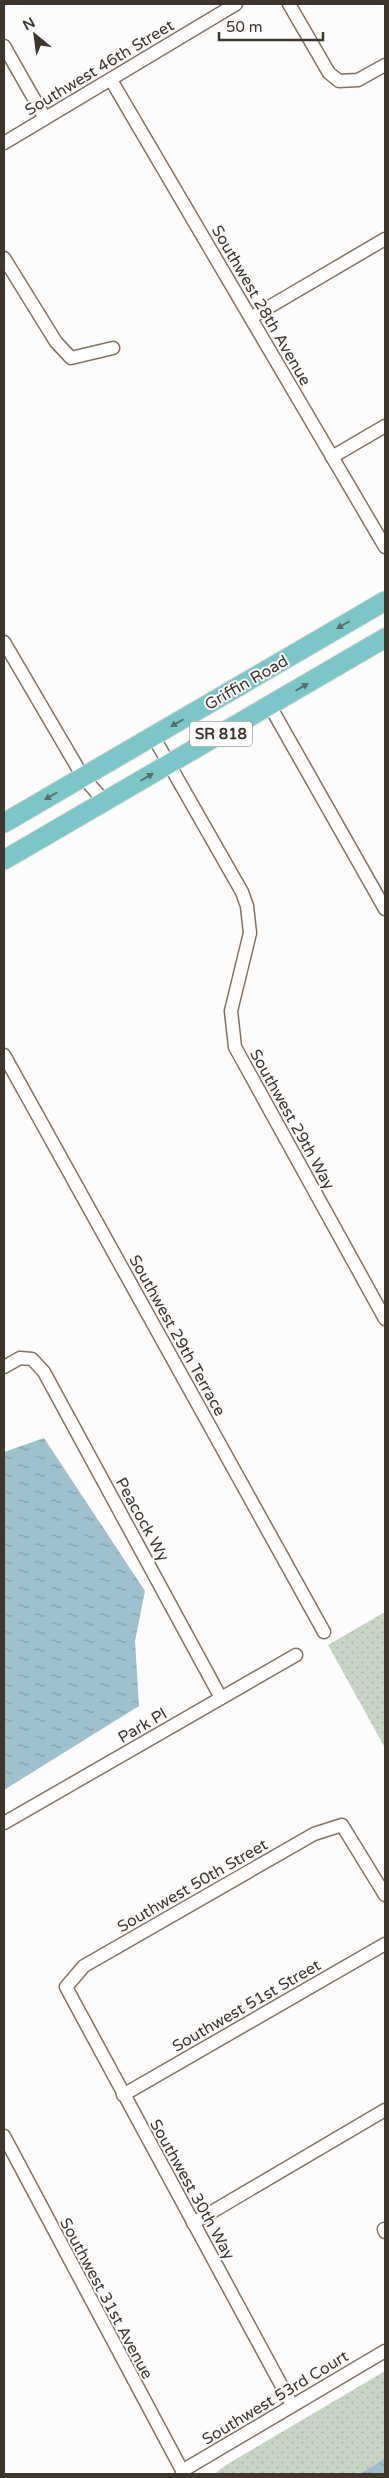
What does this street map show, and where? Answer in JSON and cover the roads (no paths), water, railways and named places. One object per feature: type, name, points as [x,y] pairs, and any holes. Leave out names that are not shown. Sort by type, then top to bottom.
[{"type":"main road","name":"Griffin Road","points":[[4,824],[385,601]]},
{"type":"main road","name":"Griffin Road","points":[[4,860],[385,638]]},
{"type":"street","points":[[209,4],[216,16]]},
{"type":"street","name":"Southwest 46th Street","points":[[4,143],[236,4]]},
{"type":"street","points":[[289,4],[329,73],[339,81],[358,80],[385,64]]},
{"type":"street","points":[[4,46],[44,118]]},
{"type":"street","name":"Southwest 28th Avenue","points":[[111,80],[385,547]]},
{"type":"street","points":[[252,318],[385,239]]},
{"type":"street","points":[[4,258],[56,342],[71,358],[113,348]]},
{"type":"street","points":[[332,457],[385,426]]},
{"type":"street","points":[[4,642],[83,777],[105,802]]},
{"type":"street","points":[[270,706],[385,909]]},
{"type":"street","name":"Southwest 29th Way","points":[[153,736],[242,892],[247,906],[250,932],[231,1011],[235,1047],[385,1319]]},
{"type":"street","name":"Southwest 29th Terrace","points":[[4,1055],[324,1632]]},
{"type":"street","name":"Peacock Wy","points":[[4,1367],[20,1358],[32,1359],[44,1372],[221,1698]]},
{"type":"street","name":"Park Pl","points":[[4,1823],[296,1655]]},
{"type":"street","name":"Southwest 50th Street","points":[[66,1987],[84,1966],[314,1834],[342,1825],[385,1895]]},
{"type":"street","name":"Southwest 51st Street","points":[[123,2096],[385,1944]]},
{"type":"street","name":"Southwest 30th Way","points":[[66,1987],[123,2096],[292,2405]]},
{"type":"street","points":[[193,2223],[385,2110]]},
{"type":"street","name":"Southwest 31st Avenue","points":[[4,2136],[183,2473]]},
{"type":"street","name":"Southwest 53rd Court","points":[[183,2473],[292,2405],[385,2351]]},
{"type":"water","points":[[44,1438],[145,1591],[135,1641],[139,1706],[4,1790],[4,1452]]},
{"type":"water","points":[[385,2456],[385,2474],[362,2474],[380,2462]]}]
